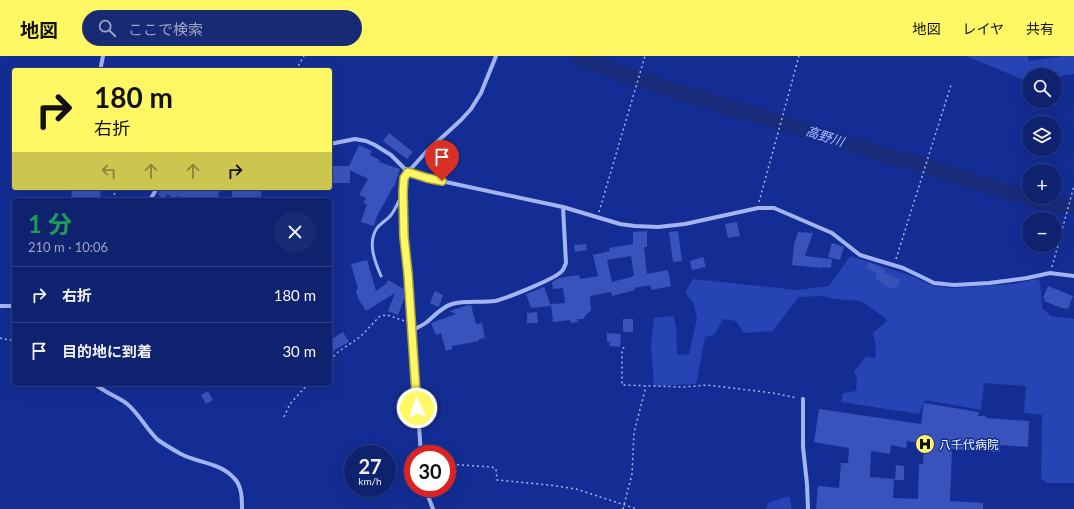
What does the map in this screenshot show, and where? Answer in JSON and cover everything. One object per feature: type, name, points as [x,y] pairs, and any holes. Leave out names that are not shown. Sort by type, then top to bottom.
[{"type":"street","points":[[101,68],[103,56]]},
{"type":"street","points":[[420,445],[404,237],[404,178],[426,152],[471,109],[481,93],[496,56]]},
{"type":"street","points":[[332,144],[355,139],[366,141],[375,144],[391,155],[408,172],[427,178],[563,207],[620,224],[658,227],[685,224],[758,208],[774,208],[832,233],[860,255],[894,265],[934,283],[954,285],[989,283],[1027,278],[1050,273],[1074,276]]},
{"type":"street","points":[[411,331],[426,323],[442,309],[452,304],[474,301],[495,301],[551,278],[562,271],[566,263],[563,207]]},
{"type":"street","points":[[0,306],[12,306]]},
{"type":"street","points":[[98,386],[125,402],[133,409],[159,440],[183,455],[212,464],[234,478],[240,486],[242,509]]},
{"type":"street","points":[[803,399],[808,509]]},
{"type":"street","points":[[428,497],[432,509]]},
{"type":"lane","points":[[381,276],[374,260],[372,247],[374,237],[377,229],[392,214],[403,192]]},
{"type":"path","points":[[297,68],[304,56]]},
{"type":"path","points":[[597,218],[645,56]]},
{"type":"path","points":[[758,208],[799,56]]},
{"type":"path","points":[[894,265],[951,85]]},
{"type":"path","points":[[1050,273],[1074,186]]},
{"type":"path","points":[[332,358],[360,337],[380,316],[388,315],[411,323]]},
{"type":"path","points":[[0,338],[12,341]]},
{"type":"path","points":[[624,347],[622,351],[622,385],[684,387],[707,385],[767,392],[803,399]]},
{"type":"path","points":[[284,417],[290,404],[306,386]]},
{"type":"path","points":[[623,509],[632,474],[634,434],[646,386]]},
{"type":"path","points":[[456,465],[492,467],[496,469],[497,480],[576,489],[637,509]]},
{"type":"shaded area","points":[[966,56],[1028,56],[1029,61],[1063,56],[1074,56],[1074,74],[1062,76],[1062,68],[1022,68],[1022,79]]},
{"type":"shaded area","points":[[850,256],[912,276],[933,286],[952,288],[1013,284],[1037,279],[1040,282],[1042,308],[1051,316],[1074,319],[1074,483],[1047,483],[1041,478],[1042,415],[1024,413],[1026,386],[984,383],[981,410],[925,400],[919,414],[841,402],[843,393],[856,391],[857,377],[854,372],[866,357],[875,358],[876,347],[873,333],[887,321],[861,301],[820,296],[799,297],[773,331],[744,333],[736,321],[723,319],[714,335],[705,337],[696,384],[654,386],[651,346],[654,318],[673,316],[676,326],[677,355],[689,354],[697,318],[693,302],[685,293],[693,279],[797,290],[829,286]]},
{"type":"shaded area","points":[[789,496],[792,509],[766,509],[768,503]]},
{"type":"building","points":[[389,133],[413,152],[407,159],[383,141]]},
{"type":"building","points":[[359,145],[372,151],[370,155],[380,160],[379,162],[400,169],[394,187],[377,216],[374,226],[361,222],[367,204],[363,203],[366,198],[359,195],[368,179],[350,170],[350,183],[332,183],[332,166],[349,166]]},
{"type":"building","points":[[72,190],[101,190],[100,198],[71,198]]},
{"type":"building","points":[[159,190],[220,190],[218,198],[186,198],[177,196],[173,198],[167,194],[165,198],[163,198],[158,195]]},
{"type":"building","points":[[232,190],[261,190],[261,198],[232,198]]},
{"type":"building","points":[[737,222],[740,236],[728,238],[725,224]]},
{"type":"building","points":[[647,231],[647,247],[644,247],[647,274],[668,270],[671,286],[651,290],[651,285],[634,288],[635,290],[612,296],[611,292],[590,296],[591,310],[584,317],[584,319],[577,319],[578,322],[571,323],[570,320],[553,322],[551,304],[565,303],[563,288],[553,289],[552,282],[559,278],[579,275],[580,279],[598,276],[593,255],[610,251],[609,248],[633,244],[633,232]],"holes":[[[631,256],[634,276],[612,282],[607,260]]]},
{"type":"building","points":[[678,231],[682,261],[673,262],[669,232]]},
{"type":"building","points":[[798,232],[813,233],[805,256],[832,259],[831,268],[792,265],[794,244]]},
{"type":"building","points":[[832,243],[844,247],[840,260],[828,257]]},
{"type":"building","points":[[586,244],[587,250],[575,252],[574,245]]},
{"type":"building","points":[[703,257],[706,267],[692,270],[690,261]]},
{"type":"building","points":[[367,260],[376,291],[386,284],[388,280],[404,289],[404,299],[398,315],[388,311],[395,293],[366,311],[358,298],[356,290],[358,289],[351,264]]},
{"type":"building","points":[[869,262],[885,270],[884,273],[900,280],[896,288],[894,287],[893,289],[875,279],[877,273],[866,268]]},
{"type":"building","points":[[1048,286],[1073,296],[1068,309],[1044,301],[1045,299],[1043,298]]},
{"type":"building","points":[[544,287],[551,306],[531,308],[526,294]]},
{"type":"building","points":[[435,291],[443,295],[439,307],[430,303]]},
{"type":"building","points":[[471,305],[476,324],[482,323],[485,338],[479,339],[479,341],[452,346],[452,349],[446,351],[441,333],[436,335],[431,323],[456,314],[449,311]]},
{"type":"building","points":[[537,312],[538,323],[527,323],[527,313]]},
{"type":"building","points":[[623,319],[633,319],[633,332],[623,332]]},
{"type":"building","points":[[343,332],[349,342],[336,349],[332,354],[332,339]]},
{"type":"building","points":[[607,333],[621,334],[620,347],[609,346],[610,342],[607,342]]},
{"type":"building","points":[[208,391],[213,400],[206,404],[201,395]]},
{"type":"building","points":[[924,403],[979,412],[978,416],[986,416],[986,418],[1029,421],[1028,447],[1000,445],[1000,452],[952,449],[950,501],[983,503],[983,509],[816,509],[818,486],[839,488],[841,463],[848,463],[849,448],[814,442],[819,409],[921,424]],"holes":[[[907,441],[924,444],[923,464],[919,464],[918,499],[893,498],[894,479],[870,477],[871,451],[890,454],[891,445],[906,448]]]},
{"type":"building","points":[[896,465],[904,466],[904,480],[895,480]]},
{"type":"waterway","name":"高野川","points":[[578,56],[586,61],[619,73],[1025,197],[1062,206],[1074,205]]},
{"type":"place","name":"八千代病院","points":[[925,444]]},
{"type":"route","points":[[417,408],[404,237],[404,178],[408,172],[442,181]]}]
